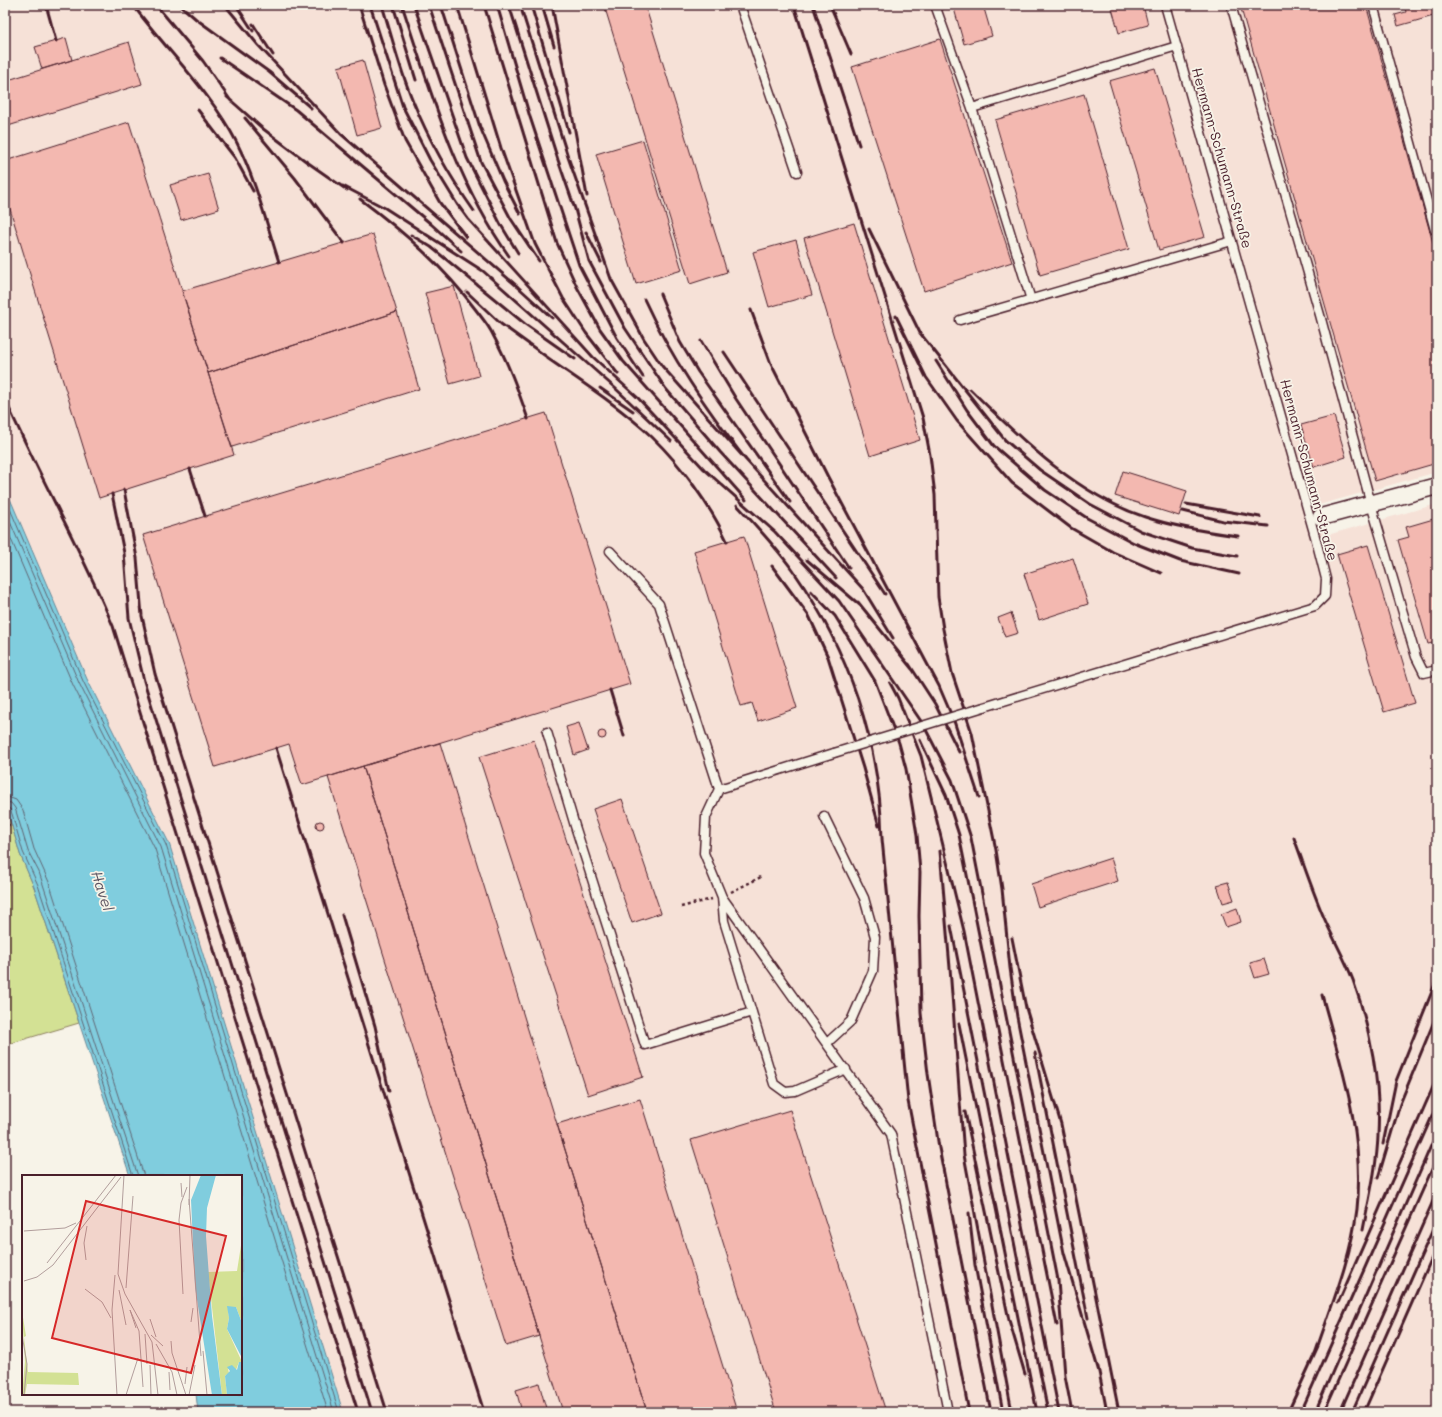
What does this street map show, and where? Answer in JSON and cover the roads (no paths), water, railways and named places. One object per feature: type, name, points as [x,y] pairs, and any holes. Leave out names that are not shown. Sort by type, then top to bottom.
[{"type":"street","points":[[1321,517],[1437,486]]},
{"type":"lane","points":[[740,5],[797,172]]},
{"type":"lane","points":[[935,5],[972,108],[1031,300]]},
{"type":"lane","name":"Hermann-Schumann-Straße","points":[[718,789],[1315,606],[1325,596],[1326,579],[1316,540],[1165,5]]},
{"type":"lane","points":[[1231,5],[1320,315],[1371,504],[1416,657],[1424,673],[1437,670]]},
{"type":"lane","points":[[1373,5],[1436,232]]},
{"type":"lane","points":[[972,108],[1177,46]]},
{"type":"lane","points":[[960,320],[1232,241]]},
{"type":"lane","points":[[610,551],[659,604],[718,789],[706,817],[704,853],[722,897],[892,1134],[948,1412]]},
{"type":"lane","points":[[547,732],[575,826],[645,1045],[752,1012]]},
{"type":"lane","points":[[824,816],[864,898],[875,937],[873,971],[851,1021],[827,1043]]},
{"type":"lane","points":[[722,897],[724,921],[774,1084],[785,1092],[795,1091],[846,1069]]},
{"type":"water","name":"Havel","points":[[5,487],[87,679],[169,843],[343,1412],[198,1412],[196,1395],[242,1395],[242,1175],[130,1175],[34,887],[20,854],[5,808]]},
{"type":"railway","points":[[46,5],[56,41]]},
{"type":"railway","points":[[133,5],[215,106],[237,143],[250,172],[279,262]]},
{"type":"railway","points":[[156,5],[203,61],[231,101]]},
{"type":"railway","points":[[180,5],[196,19],[269,72],[311,108]]},
{"type":"railway","points":[[225,5],[258,45],[341,134],[552,318]]},
{"type":"railway","points":[[236,5],[253,31]]},
{"type":"railway","points":[[359,5],[384,85],[405,141],[440,203],[466,237]]},
{"type":"railway","points":[[370,5],[403,107],[430,160],[468,219],[593,357],[638,398],[704,469],[775,532],[839,601],[923,724],[952,780],[971,838],[1058,1280],[1065,1376],[1072,1412]]},
{"type":"railway","points":[[382,5],[396,54],[408,90],[419,116],[440,158],[474,211]]},
{"type":"railway","points":[[393,5],[416,80]]},
{"type":"railway","points":[[402,5],[434,103],[459,166],[490,227],[509,256]]},
{"type":"railway","points":[[414,5],[467,158],[501,225],[518,253]]},
{"type":"railway","points":[[429,5],[481,162],[511,219],[539,261]]},
{"type":"railway","points":[[441,5],[480,127],[503,181],[520,214]]},
{"type":"railway","points":[[457,5],[501,148],[535,244],[563,298],[586,333],[618,374]]},
{"type":"railway","points":[[484,5],[557,243],[577,287],[600,329],[623,361],[746,500]]},
{"type":"railway","points":[[497,5],[530,117],[579,265],[617,338],[643,377]]},
{"type":"railway","points":[[509,5],[576,212]]},
{"type":"railway","points":[[520,5],[568,157],[611,279],[644,339],[662,366],[746,460],[717,422],[690,382],[666,342],[644,299]]},
{"type":"railway","points":[[531,5],[569,132]]},
{"type":"railway","points":[[542,5],[554,46]]},
{"type":"railway","points":[[552,5],[587,196]]},
{"type":"railway","points":[[794,5],[923,418],[930,455],[935,495],[938,597],[943,629],[952,673],[972,733],[996,850],[1017,1017],[1064,1253],[1099,1372]]},
{"type":"railway","points":[[813,5],[859,145]]},
{"type":"railway","points":[[830,5],[851,54]]},
{"type":"railway","points":[[253,24],[273,55]]},
{"type":"railway","points":[[220,58],[296,110],[461,251]]},
{"type":"railway","points":[[227,97],[262,128],[347,190]]},
{"type":"railway","points":[[198,110],[235,158],[253,191]]},
{"type":"railway","points":[[245,118],[295,178],[344,243]]},
{"type":"railway","points":[[343,186],[385,208],[483,271],[615,388],[671,441]]},
{"type":"railway","points":[[360,199],[422,250],[450,279],[483,319],[503,355],[528,419]]},
{"type":"railway","points":[[575,209],[589,261],[625,328],[666,389],[720,452],[836,578]]},
{"type":"railway","points":[[869,229],[920,333],[1005,440],[1040,470],[1090,504],[1141,531],[1192,548],[1237,556]]},
{"type":"railway","points":[[586,232],[601,262]]},
{"type":"railway","points":[[411,235],[431,247],[525,324],[575,359]]},
{"type":"railway","points":[[467,292],[501,324],[551,360]]},
{"type":"railway","points":[[660,294],[680,342],[698,372],[790,502]]},
{"type":"railway","points":[[751,310],[771,364],[828,477],[939,686],[954,721],[979,797]]},
{"type":"railway","points":[[896,316],[926,377],[957,421],[1012,483],[1071,528],[1113,552],[1161,573]]},
{"type":"railway","points":[[701,341],[736,399],[849,568]]},
{"type":"railway","points":[[724,352],[885,594]]},
{"type":"railway","points":[[547,358],[614,405],[640,426],[663,448],[694,486],[720,527],[727,541]]},
{"type":"railway","points":[[936,361],[967,410],[994,446],[1045,490],[1087,518],[1134,543],[1180,561],[1239,574]]},
{"type":"railway","points":[[600,388],[633,411]]},
{"type":"railway","points":[[970,389],[1009,427],[1050,463],[1072,480],[1095,494],[1119,507],[1156,521],[1191,529],[1238,536]]},
{"type":"railway","points":[[5,399],[101,597],[113,626],[358,1412]]},
{"type":"railway","points":[[746,460],[863,589],[893,638]]},
{"type":"railway","points":[[190,469],[205,516]]},
{"type":"railway","points":[[124,490],[137,558],[142,616],[155,674],[387,1412]]},
{"type":"railway","points":[[112,494],[124,553],[129,618],[144,681],[372,1412]]},
{"type":"railway","points":[[1186,504],[1260,517]]},
{"type":"railway","points":[[737,505],[781,554],[813,602],[831,633],[858,699],[868,733],[880,803],[882,839],[908,1101],[969,1412]]},
{"type":"railway","points":[[1183,511],[1223,521],[1268,526]]},
{"type":"railway","points":[[807,560],[861,606]]},
{"type":"railway","points":[[772,566],[809,616],[828,657],[863,768],[879,826]]},
{"type":"railway","points":[[811,591],[835,616],[875,681],[899,743],[906,769],[917,835],[920,872],[919,916],[921,1013],[928,1074],[939,1148],[991,1412]]},
{"type":"railway","points":[[858,602],[912,669]]},
{"type":"railway","points":[[909,664],[935,704],[959,752]]},
{"type":"railway","points":[[890,683],[898,698],[921,756],[964,931],[1059,1412]]},
{"type":"railway","points":[[610,690],[624,736]]},
{"type":"railway","points":[[920,740],[946,795],[959,835],[1057,1325]]},
{"type":"railway","points":[[276,748],[484,1412]]},
{"type":"railway","points":[[1294,838],[1328,927],[1353,980],[1359,998],[1373,1056],[1378,1096],[1377,1147],[1363,1230]]},
{"type":"railway","points":[[940,851],[964,1155],[1012,1412]]},
{"type":"railway","points":[[342,915],[375,1026],[389,1091]]},
{"type":"railway","points":[[951,926],[1048,1412]]},
{"type":"railway","points":[[1012,938],[1026,1008],[1061,1124],[1119,1412]]},
{"type":"railway","points":[[1383,1144],[1396,1081],[1437,979]]},
{"type":"railway","points":[[1316,1351],[1346,1263],[1357,1209],[1359,1181],[1358,1154],[1350,1100],[1322,995]]},
{"type":"railway","points":[[1378,1178],[1400,1104],[1437,1014]]},
{"type":"railway","points":[[959,1024],[1037,1412]]},
{"type":"railway","points":[[1035,1053],[1088,1318]]},
{"type":"railway","points":[[1338,1303],[1437,1078]]},
{"type":"railway","points":[[1301,1412],[1437,1105]]},
{"type":"railway","points":[[965,1112],[1009,1320],[1025,1374]]},
{"type":"railway","points":[[1315,1412],[1437,1132]]},
{"type":"railway","points":[[1324,1412],[1437,1158]]},
{"type":"railway","points":[[1340,1412],[1437,1192]]},
{"type":"railway","points":[[969,1213],[975,1265],[1003,1412]]},
{"type":"railway","points":[[1352,1412],[1437,1220]]},
{"type":"railway","points":[[1364,1412],[1437,1246]]},
{"type":"railway","points":[[1288,1412],[1318,1347]]},
{"type":"railway","points":[[1098,1367],[1107,1412]]}]
